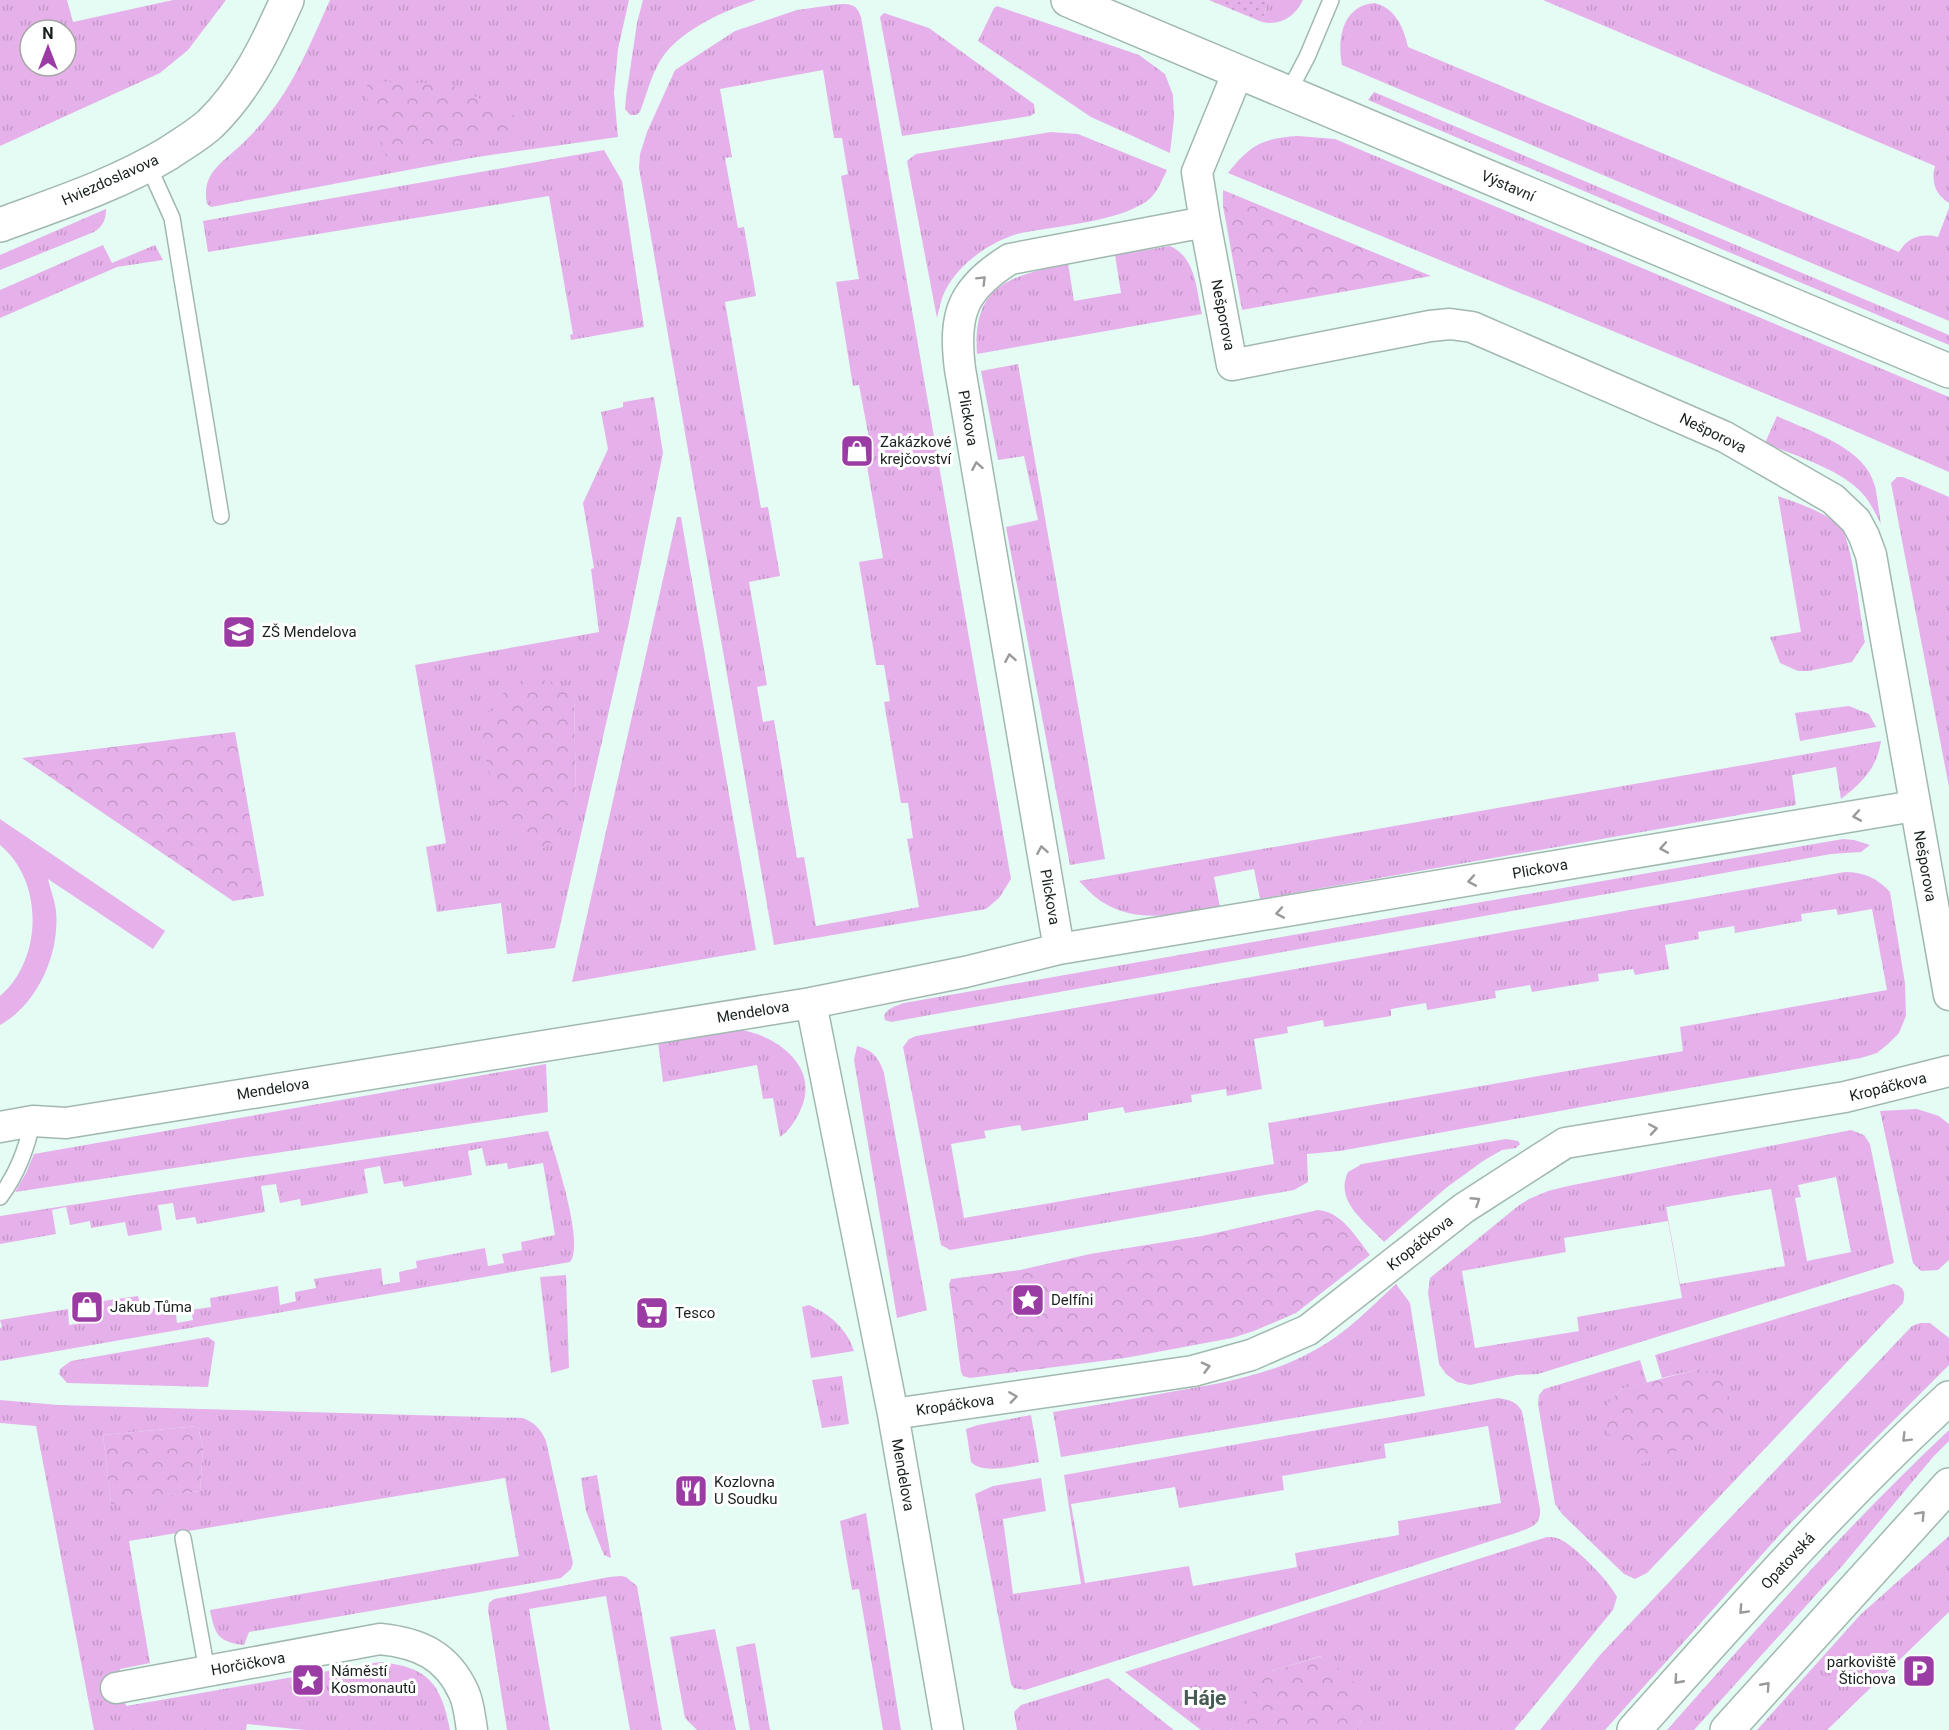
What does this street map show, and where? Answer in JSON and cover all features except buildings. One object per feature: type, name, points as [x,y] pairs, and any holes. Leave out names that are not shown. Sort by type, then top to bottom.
[{"type":"main road","name":"Hviezdoslavova","points":[[0,225],[90,192],[148,165],[210,124],[250,75],[287,0]]},
{"type":"main road","name":"Výstavní","points":[[1068,0],[1949,371]]},
{"type":"main road","name":"Opatovská","points":[[1634,1730],[1847,1498],[1949,1398]]},
{"type":"main road","points":[[1727,1730],[1949,1485]]},
{"type":"street","points":[[1204,222],[1197,172],[1238,72]]},
{"type":"street","name":"Nešporova","points":[[1204,222],[1232,365],[1430,326],[1450,324],[1472,327],[1725,437],[1833,499],[1856,521],[1871,555],[1949,994]]},
{"type":"street","name":"Plickova","points":[[1059,949],[960,369],[956,343],[958,322],[964,304],[976,286],[992,270],[1010,259],[1204,222]]},
{"type":"street","name":"Plickova","points":[[811,1003],[965,972],[1059,949],[1914,806]]},
{"type":"street","name":"Mendelova","points":[[0,1127],[33,1121],[66,1123],[811,1003],[893,1414],[948,1730]]},
{"type":"street","name":"Kropáčkova","points":[[893,1414],[1193,1371],[1251,1355],[1308,1330],[1464,1208],[1565,1143],[1845,1097],[1949,1071]]},
{"type":"street","name":"Horčičkova","points":[[116,1688],[380,1639],[400,1641],[430,1651],[452,1672],[465,1694],[472,1730]]},
{"type":"lane","points":[[1288,93],[1331,0]]},
{"type":"lane","points":[[148,165],[172,218],[221,516]]},
{"type":"lane","points":[[0,1197],[17,1172],[26,1150],[33,1121]]},
{"type":"lane","points":[[183,1538],[207,1671]]},
{"type":"green space","points":[[0,0],[67,0],[72,18],[18,18],[18,78],[78,78],[78,21],[173,0],[226,0],[188,50],[160,73],[0,146]]},
{"type":"green space","points":[[330,0],[629,0],[618,49],[614,93],[618,137],[477,157],[211,207],[207,204],[206,192],[212,174],[217,166],[263,122],[286,90]]},
{"type":"green space","points":[[643,0],[756,0],[731,9],[706,22],[673,45],[656,68],[640,112],[630,115],[625,109],[626,97],[637,23]]},
{"type":"green space","points":[[1209,0],[1268,0],[1262,22]]},
{"type":"green space","points":[[1268,0],[1303,0],[1296,11],[1286,19],[1269,23],[1262,22]]},
{"type":"green space","points":[[1543,0],[1949,0],[1949,203],[1940,196],[1935,187],[1935,166]]},
{"type":"green space","points":[[1374,3],[1388,9],[1397,19],[1408,47],[1899,252],[1906,243],[1916,237],[1938,237],[1949,208],[1949,321],[1342,65],[1341,35],[1348,17],[1355,10]]},
{"type":"green space","points":[[848,4],[858,10],[861,17],[1011,879],[999,898],[986,909],[774,945],[639,168],[640,154],[647,132],[675,70],[735,31],[797,10]],"holes":[[[823,70],[834,138],[842,138],[848,174],[841,176],[859,279],[836,282],[853,386],[859,385],[872,454],[865,455],[883,558],[859,562],[876,665],[884,665],[890,701],[884,702],[901,803],[908,803],[913,838],[907,839],[919,907],[816,926],[804,857],[797,858],[774,720],[763,722],[757,687],[767,685],[749,582],[780,576],[768,507],[761,508],[725,302],[756,296],[744,227],[738,228],[725,158],[732,157],[720,89]]]},
{"type":"green space","points":[[997,6],[1139,55],[1165,74],[1173,95],[1174,118],[1170,153],[1091,117],[978,41]]},
{"type":"green space","points":[[884,13],[929,28],[1034,104],[1035,113],[1030,116],[902,136],[880,17]]},
{"type":"green space","points":[[369,81],[449,84],[522,119],[521,133],[386,156],[365,92]]},
{"type":"green space","points":[[1374,92],[1949,335],[1949,345],[1368,100]]},
{"type":"green space","points":[[1051,132],[1078,134],[1167,170],[1154,195],[1147,201],[1120,214],[1021,233],[987,247],[967,262],[951,281],[940,304],[937,318],[907,161],[916,154]]},
{"type":"green space","points":[[1298,136],[1335,139],[1949,397],[1949,472],[1834,422],[1228,173],[1243,156],[1258,145],[1266,141]]},
{"type":"green space","points":[[604,150],[622,181],[644,327],[571,340],[570,335],[573,334],[549,196],[208,252],[203,221]]},
{"type":"green space","points":[[1223,190],[1431,276],[1242,310],[1223,206]]},
{"type":"green space","points":[[106,209],[103,222],[94,232],[0,270],[0,255]]},
{"type":"green space","points":[[103,245],[112,263],[155,245],[163,260],[117,267],[0,318],[0,290]]},
{"type":"green space","points":[[1170,246],[1179,251],[1190,266],[1202,314],[977,354],[977,331],[981,312],[988,298],[1012,279],[1068,263],[1074,301],[1121,293],[1115,255]]},
{"type":"green space","points":[[1018,364],[1105,859],[1070,865],[1006,527],[1038,520],[1024,456],[998,460],[981,371]]},
{"type":"green space","points":[[654,397],[663,453],[628,627],[555,948],[507,954],[501,903],[437,912],[426,847],[446,843],[415,665],[599,632],[591,569],[594,568],[583,503],[608,449],[601,412],[623,407],[623,402]],"holes":[[[574,696],[576,799],[568,812],[516,836],[495,789],[483,739]]]},
{"type":"green space","points":[[1777,416],[1831,440],[1856,457],[1874,483],[1881,524],[1867,499],[1841,476],[1765,443]]},
{"type":"green space","points":[[1897,477],[1903,477],[1949,497],[1949,787],[1891,483]]},
{"type":"green space","points":[[1778,496],[1828,517],[1841,528],[1845,535],[1865,642],[1852,662],[1809,671],[1798,671],[1780,663],[1770,637],[1801,632]]},
{"type":"green space","points":[[677,517],[681,517],[756,950],[572,982]]},
{"type":"green space","points":[[525,679],[550,681],[574,696],[576,799],[556,839],[544,848],[521,840],[510,827],[494,789],[483,740],[486,719],[494,704],[507,690]]},
{"type":"green space","points":[[1849,706],[1869,714],[1876,727],[1800,741],[1795,713]]},
{"type":"green space","points":[[235,732],[264,896],[233,901],[22,758]]},
{"type":"green space","points":[[1881,741],[1872,767],[1856,787],[1841,799],[1836,767],[1792,775],[1796,805],[1260,899],[1254,869],[1214,877],[1220,907],[1176,914],[1147,916],[1118,910],[1097,899],[1079,881]]},
{"type":"green space","points":[[0,819],[165,931],[153,949],[48,879],[56,911],[54,944],[50,960],[44,976],[25,1004],[0,1025],[0,996],[14,980],[24,962],[33,920],[31,899],[25,879],[14,860],[0,845]]},
{"type":"green space","points":[[1843,839],[1870,845],[1861,852],[1831,854],[891,1022],[885,1020],[884,1016],[890,1009],[904,1003]]},
{"type":"green space","points":[[1845,872],[1870,877],[1890,892],[1905,983],[1906,1016],[1899,1033],[1877,1053],[1861,1058],[1340,1151],[1307,1154],[1308,1182],[1294,1190],[950,1250],[941,1245],[903,1047],[909,1039]],"holes":[[[1836,909],[1838,915],[1872,909],[1887,990],[1680,1027],[1683,1051],[1268,1123],[1274,1164],[964,1218],[951,1144],[986,1138],[984,1131],[1020,1125],[1022,1131],[1088,1120],[1088,1113],[1123,1107],[1125,1113],[1192,1102],[1191,1095],[1226,1089],[1227,1096],[1262,1089],[1254,1039],[1288,1033],[1287,1027],[1323,1020],[1324,1027],[1391,1016],[1391,1009],[1426,1003],[1427,1010],[1496,998],[1495,991],[1530,985],[1532,992],[1599,981],[1598,974],[1633,969],[1635,975],[1669,969],[1665,945],[1699,939],[1698,932],[1734,926],[1735,933],[1802,921],[1801,914]]]},
{"type":"green space","points":[[741,1030],[755,1033],[782,1047],[801,1068],[805,1081],[805,1096],[794,1122],[780,1137],[773,1098],[763,1099],[757,1065],[663,1082],[658,1042]]},
{"type":"green space","points":[[857,1046],[875,1055],[884,1073],[927,1310],[897,1318],[854,1060]]},
{"type":"green space","points":[[546,1064],[548,1112],[15,1192],[34,1154]]},
{"type":"green space","points":[[1917,1109],[1939,1116],[1949,1124],[1949,1260],[1938,1270],[1921,1271],[1913,1263],[1880,1111]]},
{"type":"green space","points":[[1851,1130],[1864,1135],[1870,1144],[1894,1263],[1538,1374],[1517,1375],[1470,1385],[1457,1382],[1446,1374],[1439,1364],[1428,1293],[1430,1278],[1518,1206],[1548,1191]],"holes":[[[1836,1177],[1851,1252],[1807,1261],[1795,1198],[1801,1197],[1798,1185]],[[1771,1189],[1785,1266],[1680,1284],[1666,1207]],[[1668,1221],[1682,1298],[1577,1317],[1579,1331],[1475,1348],[1462,1271],[1566,1252],[1564,1238]]]},
{"type":"green space","points":[[548,1131],[571,1219],[574,1252],[570,1262],[0,1361],[0,1328],[2,1327],[0,1320],[68,1309],[69,1325],[87,1322],[85,1312],[104,1309],[103,1301],[138,1296],[141,1310],[175,1305],[177,1323],[193,1320],[191,1310],[211,1307],[210,1298],[278,1286],[280,1305],[296,1301],[295,1292],[316,1288],[314,1279],[381,1268],[383,1285],[400,1282],[399,1272],[417,1268],[416,1261],[485,1248],[488,1266],[504,1263],[502,1254],[522,1250],[521,1242],[555,1235],[543,1163],[508,1169],[507,1163],[486,1166],[482,1148],[468,1151],[472,1175],[404,1187],[402,1181],[384,1184],[380,1166],[364,1169],[368,1193],[301,1206],[300,1199],[280,1203],[276,1184],[261,1186],[265,1212],[197,1224],[195,1217],[176,1220],[173,1203],[158,1205],[162,1230],[128,1236],[125,1222],[91,1228],[90,1221],[70,1225],[66,1207],[52,1210],[56,1234],[0,1244],[0,1216]]},
{"type":"green space","points":[[1506,1139],[1518,1141],[1520,1144],[1516,1148],[1502,1150],[1483,1161],[1446,1188],[1384,1242],[1348,1202],[1345,1183],[1348,1172],[1362,1164]]},
{"type":"green space","points":[[1318,1210],[1341,1220],[1370,1255],[1296,1313],[1232,1338],[1125,1358],[970,1378],[963,1376],[961,1372],[949,1284],[951,1279],[1020,1270],[1090,1254],[1202,1236]]},
{"type":"green space","points":[[566,1275],[569,1368],[551,1373],[540,1277]]},
{"type":"green space","points":[[1396,1284],[1410,1303],[1425,1396],[1061,1457],[1053,1412],[1207,1386],[1281,1366],[1326,1344],[1357,1320]]},
{"type":"green space","points":[[1893,1284],[1900,1286],[1903,1290],[1903,1303],[1647,1573],[1635,1579],[1624,1574],[1562,1514],[1555,1504],[1538,1404],[1539,1395],[1544,1389],[1640,1360],[1647,1383],[1622,1389],[1612,1398],[1699,1369],[1662,1378],[1655,1355]]},
{"type":"green space","points":[[809,1305],[837,1323],[847,1336],[854,1351],[811,1358],[802,1307]]},
{"type":"green space","points":[[1930,1323],[1949,1338],[1949,1365],[1784,1530],[1605,1730],[1540,1730],[1600,1655],[1912,1326]]},
{"type":"green space","points":[[208,1337],[215,1342],[208,1387],[67,1383],[59,1374],[60,1369],[71,1361]]},
{"type":"green space","points":[[1699,1369],[1723,1376],[1730,1400],[1728,1413],[1689,1446],[1641,1464],[1629,1460],[1598,1419],[1612,1398],[1622,1389]]},
{"type":"green space","points":[[842,1376],[849,1424],[822,1428],[812,1380]]},
{"type":"green space","points":[[1498,1398],[1512,1402],[1522,1411],[1540,1514],[1535,1525],[1519,1532],[1025,1690],[1014,1688],[1011,1684],[975,1494],[993,1486],[1041,1478],[1046,1511],[1003,1519],[1013,1594],[1081,1584],[1064,1475]],"holes":[[[1488,1426],[1501,1503],[1398,1521],[1399,1535],[1295,1553],[1297,1567],[1193,1586],[1189,1566],[1085,1583],[1071,1504],[1175,1487],[1179,1508],[1284,1490],[1282,1476],[1386,1458],[1384,1444]]]},
{"type":"green space","points":[[0,1400],[58,1405],[523,1418],[537,1427],[546,1441],[573,1563],[571,1569],[561,1578],[249,1632],[244,1645],[228,1642],[219,1636],[210,1610],[519,1556],[505,1478],[129,1541],[150,1663],[120,1669],[126,1706],[380,1662],[410,1668],[430,1680],[442,1700],[450,1730],[305,1730],[247,1724],[246,1730],[94,1730],[36,1426],[0,1423]],"holes":[[[198,1426],[203,1448],[200,1491],[111,1503],[103,1435]]]},
{"type":"green space","points":[[1031,1415],[1039,1462],[993,1469],[977,1466],[971,1462],[966,1429]]},
{"type":"green space","points":[[198,1426],[203,1448],[200,1491],[111,1504],[103,1435]]},
{"type":"green space","points":[[1949,1430],[1949,1441],[1843,1565],[1694,1730],[1667,1730],[1840,1539]]},
{"type":"green space","points":[[597,1475],[611,1558],[604,1555],[586,1511],[581,1478]]},
{"type":"green space","points":[[866,1513],[901,1730],[883,1730],[859,1589],[852,1590],[840,1521]]},
{"type":"green space","points":[[1949,1536],[1949,1612],[1827,1730],[1757,1730],[1861,1614]]},
{"type":"green space","points":[[1547,1537],[1565,1542],[1579,1553],[1601,1575],[1617,1597],[1613,1610],[1514,1730],[1356,1730],[1361,1720],[1363,1702],[1321,1656],[1271,1671],[1231,1730],[1201,1730],[1125,1672]]},
{"type":"green space","points":[[621,1576],[626,1577],[637,1586],[662,1730],[630,1730],[606,1596],[529,1609],[550,1730],[507,1730],[488,1610],[489,1603],[494,1599]]},
{"type":"green space","points":[[715,1629],[736,1730],[697,1730],[685,1718],[670,1637]]},
{"type":"green space","points":[[755,1643],[770,1730],[750,1730],[736,1647]]},
{"type":"green space","points":[[1322,1656],[1350,1679],[1362,1696],[1364,1706],[1356,1730],[1231,1730],[1261,1677],[1271,1671]]},
{"type":"green space","points":[[1108,1678],[1174,1730],[1017,1730],[1014,1712],[1021,1705]]},
{"type":"place","name":"Zakázkové krejčovství","points":[[857,451]]},
{"type":"place","name":"ZŠ Mendelova","points":[[239,632]]},
{"type":"place","name":"Delfíni","points":[[1028,1300]]},
{"type":"place","name":"Jakub Tůma","points":[[87,1307]]},
{"type":"place","name":"Tesco","points":[[652,1313]]},
{"type":"place","name":"Kozlovna U Soudku","points":[[691,1491]]},
{"type":"place","name":"parkoviště Štichova","points":[[1919,1671]]},
{"type":"place","name":"Náměstí Kosmonautů","points":[[308,1680]]},
{"type":"district","name":"Háje","points":[[1205,1698]]}]
